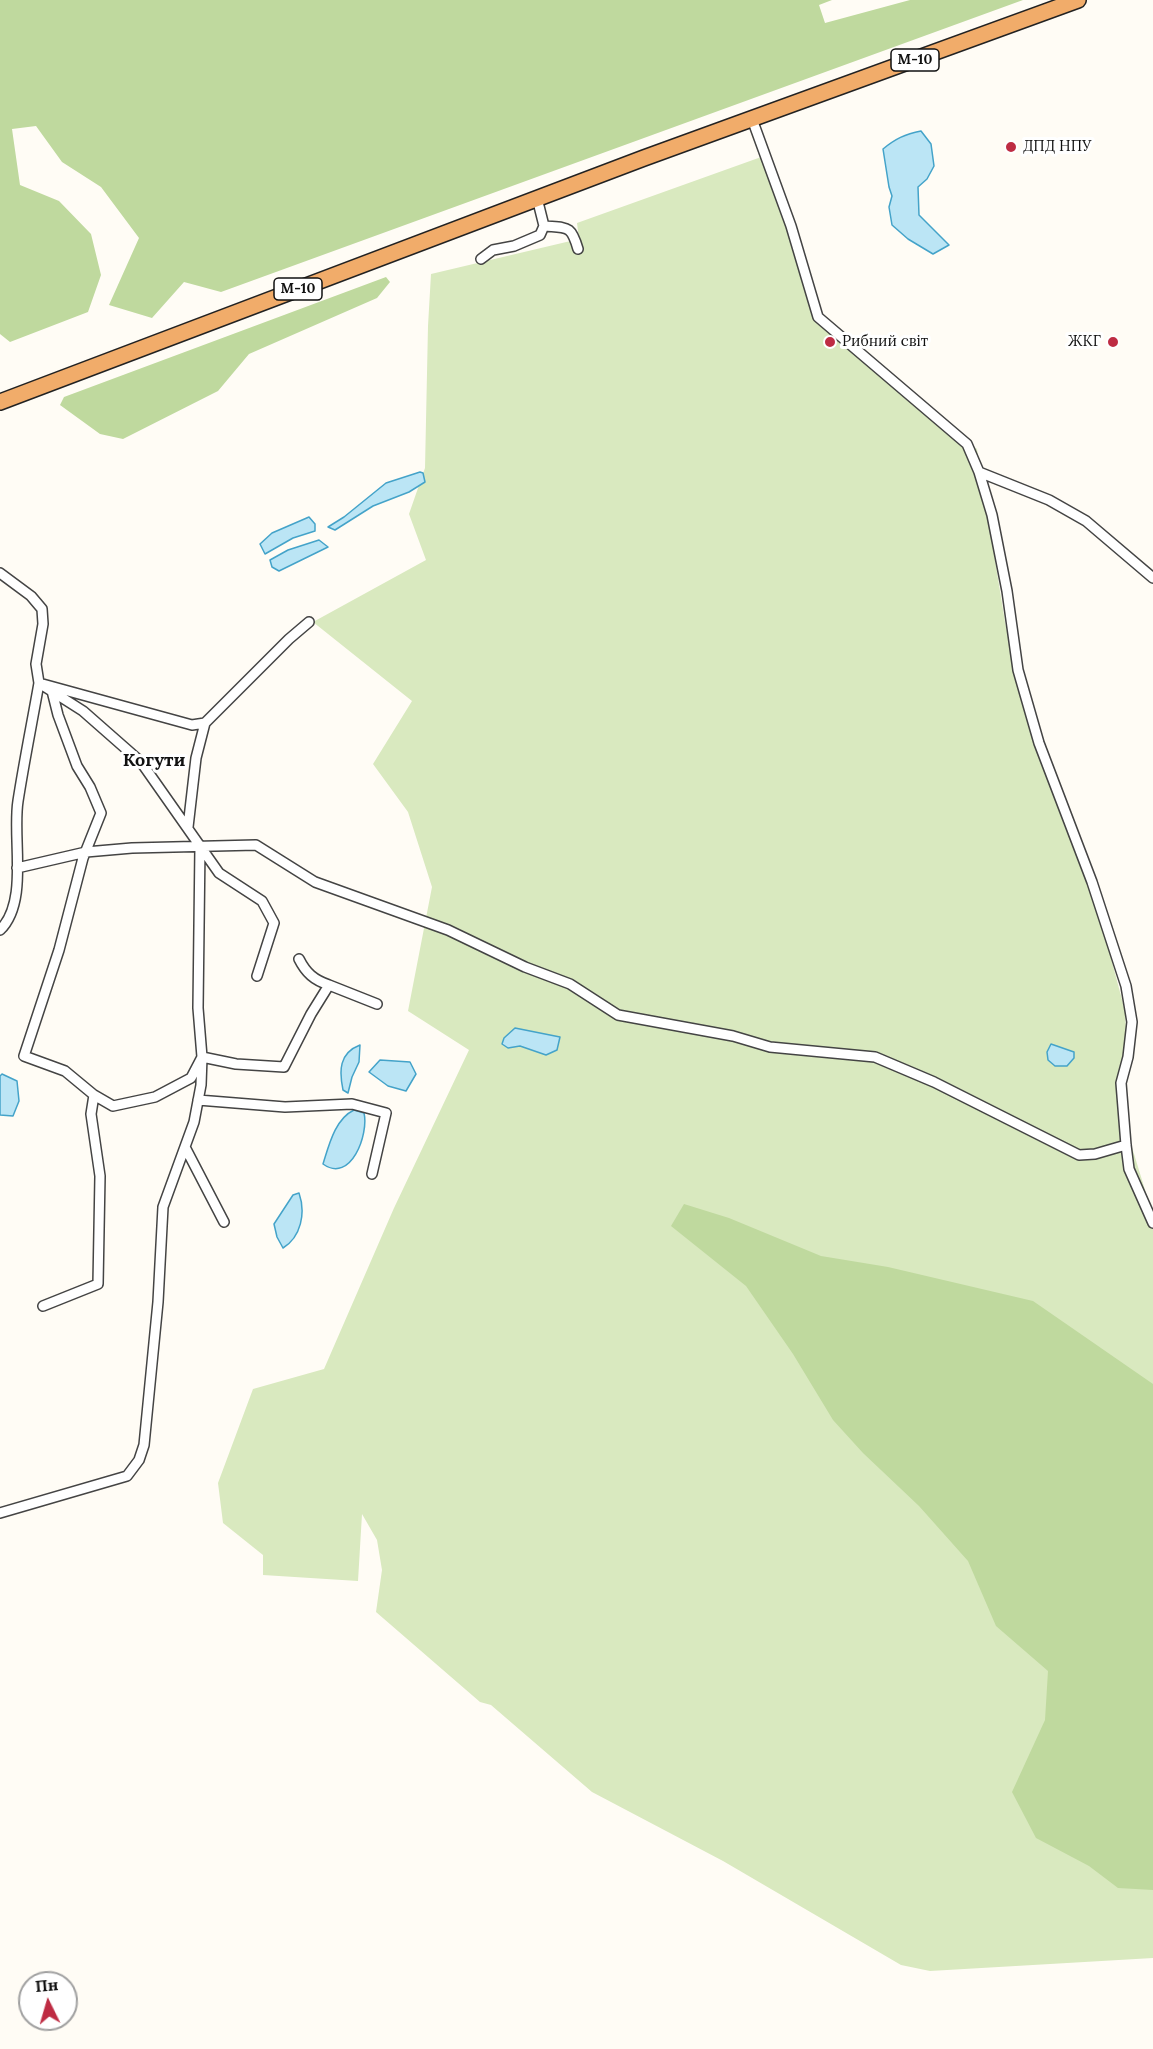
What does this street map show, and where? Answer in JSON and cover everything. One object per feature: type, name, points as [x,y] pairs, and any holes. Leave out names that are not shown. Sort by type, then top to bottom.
[{"type":"highway","name":"М-10","points":[[0,402],[537,198],[1078,0]]},
{"type":"street","points":[[752,119],[791,226],[818,316],[967,444],[980,472],[994,526],[1018,670],[1039,743],[1092,882],[1126,986],[1132,1022],[1128,1057],[1121,1083],[1126,1144],[1129,1168],[1153,1223]]},
{"type":"street","points":[[481,259],[493,250],[514,246],[540,235],[544,226],[537,198]]},
{"type":"street","points":[[544,226],[566,228],[574,233],[578,249]]},
{"type":"street","points":[[980,472],[1049,500],[1086,521],[1153,578]]},
{"type":"street","points":[[0,573],[31,597],[42,609],[43,624],[36,664],[39,683],[17,804],[18,885],[9,921],[0,930]]},
{"type":"street","points":[[188,827],[196,758],[205,723],[309,622]]},
{"type":"street","points":[[39,683],[83,711],[141,762],[219,873],[262,901],[274,922],[257,976]]},
{"type":"street","points":[[39,683],[192,725],[205,723]]},
{"type":"street","points":[[52,691],[58,715],[77,766],[90,787],[101,813],[86,852],[59,950],[24,1056],[65,1071],[94,1095],[113,1106],[155,1097],[191,1078],[202,1057]]},
{"type":"street","points":[[17,868],[86,852],[256,845],[315,882],[448,930],[525,967],[570,984],[618,1015],[734,1036],[770,1047],[875,1057],[934,1082],[1079,1155],[1102,1152],[1126,1144]]},
{"type":"street","points":[[0,1513],[127,1476],[139,1460],[144,1445],[158,1302],[163,1207],[194,1122],[201,1085],[202,1057],[198,1008],[200,846]]},
{"type":"street","points":[[299,959],[316,981],[377,1004]]},
{"type":"street","points":[[202,1057],[236,1064],[284,1067],[311,1014],[329,985]]},
{"type":"street","points":[[44,1306],[98,1284],[100,1176],[91,1114],[94,1095]]},
{"type":"street","points":[[198,1100],[285,1107],[352,1104],[386,1113],[372,1174]]},
{"type":"street","points":[[185,1148],[224,1222]]},
{"type":"green space","points":[[0,0],[832,0],[819,5],[825,23],[910,0],[1023,0],[221,292],[184,282],[152,318],[109,305],[139,238],[101,187],[62,162],[36,126],[12,129],[20,185],[59,201],[91,234],[101,275],[88,312],[10,342],[0,334]]},
{"type":"green space","points":[[764,156],[821,325],[977,449],[1005,622],[1020,695],[1064,825],[1087,878],[1125,1011],[1126,1031],[1122,1067],[1116,1087],[1153,1216],[1153,1958],[930,1971],[901,1965],[723,1861],[592,1792],[491,1705],[480,1702],[376,1612],[382,1570],[377,1540],[362,1514],[358,1581],[263,1575],[263,1555],[223,1523],[218,1483],[253,1389],[324,1369],[394,1208],[469,1050],[408,1011],[432,887],[408,812],[373,764],[412,701],[313,622],[426,560],[409,514],[425,468],[431,274],[579,239],[577,223]]},
{"type":"green space","points":[[386,277],[390,282],[377,298],[249,354],[218,391],[123,439],[100,434],[60,405],[64,397]]},
{"type":"green space","points":[[684,1204],[729,1218],[821,1256],[888,1267],[1033,1301],[1153,1384],[1153,1890],[1118,1888],[1089,1866],[1036,1838],[1012,1792],[1045,1720],[1048,1671],[996,1626],[968,1561],[919,1506],[863,1453],[833,1420],[793,1354],[746,1286],[671,1226]]},
{"type":"water","points":[[921,131],[931,144],[934,166],[927,179],[918,187],[919,215],[949,245],[933,254],[908,239],[892,225],[889,207],[892,196],[883,149],[900,137]]},
{"type":"water","points":[[423,473],[425,482],[409,492],[373,506],[335,530],[328,527],[386,483]]},
{"type":"water","points":[[309,517],[315,524],[315,531],[293,538],[265,554],[260,544],[272,533]]},
{"type":"water","points":[[319,540],[328,547],[279,571],[272,567],[270,560],[288,550]]},
{"type":"water","points":[[515,1028],[560,1037],[557,1050],[546,1055],[520,1046],[508,1048],[502,1044],[504,1038]]},
{"type":"water","points":[[1051,1044],[1074,1052],[1074,1058],[1067,1066],[1055,1066],[1048,1060],[1047,1052]]},
{"type":"water","points":[[360,1045],[359,1062],[348,1093],[343,1090],[342,1063],[353,1048]]},
{"type":"water","points":[[380,1060],[410,1062],[416,1074],[406,1091],[388,1086],[369,1072]]},
{"type":"water","points":[[2,1074],[17,1081],[19,1101],[13,1116],[0,1115],[0,1076]]},
{"type":"water","points":[[354,1110],[364,1113],[365,1122],[361,1144],[356,1154],[342,1167],[333,1168],[323,1164],[337,1126],[347,1114]]},
{"type":"water","points":[[299,1193],[302,1216],[298,1231],[283,1248],[274,1224],[293,1195]]},
{"type":"place","name":"ДПД НПУ","points":[[1011,147]]},
{"type":"place","name":"Рибний світ","points":[[830,342]]},
{"type":"place","name":"ЖКГ","points":[[1113,342]]},
{"type":"district","name":"Когути","points":[[154,761]]}]
